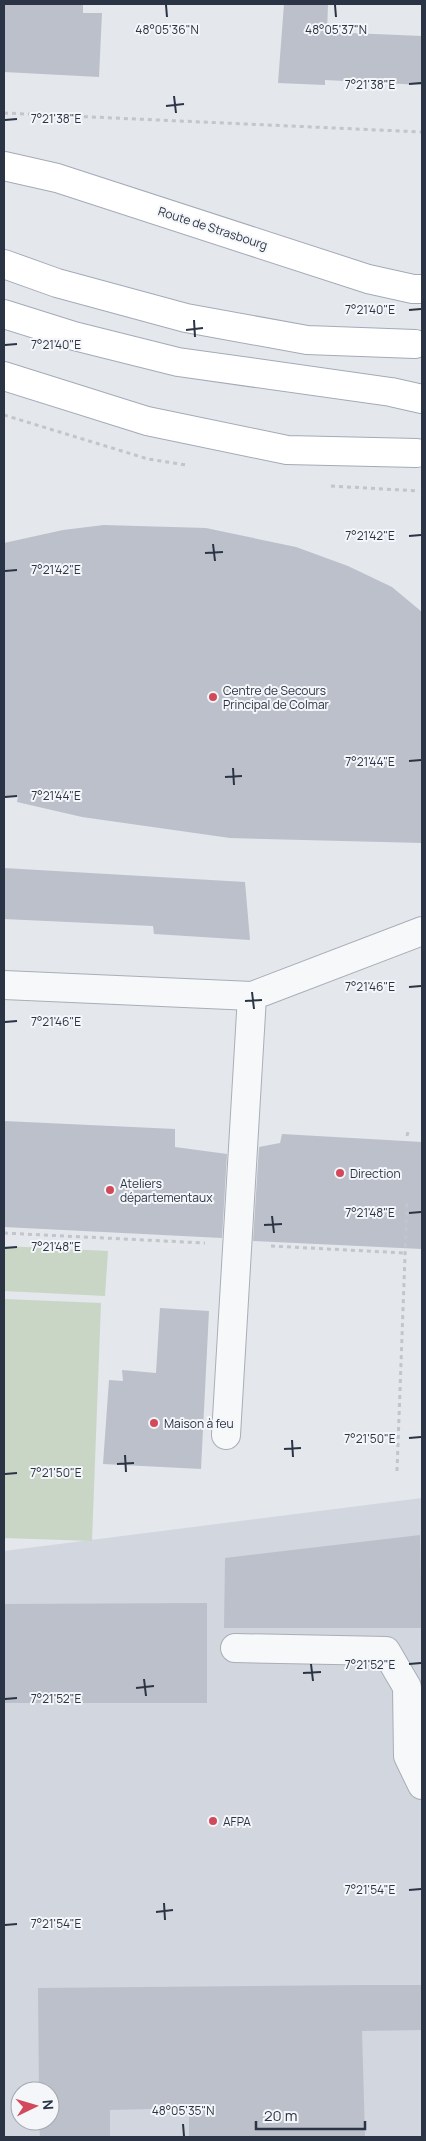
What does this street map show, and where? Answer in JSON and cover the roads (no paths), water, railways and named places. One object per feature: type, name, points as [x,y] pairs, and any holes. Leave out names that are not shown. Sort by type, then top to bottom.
[{"type":"main road","name":"Route de Strasbourg","points":[[4,166],[67,181],[368,279],[413,289],[422,289]]},
{"type":"main road","points":[[4,264],[57,283],[186,318],[308,340],[415,344]]},
{"type":"main road","points":[[4,314],[74,336],[178,362],[391,392],[422,399]]},
{"type":"main road","points":[[4,376],[146,421],[287,450],[417,453]]},
{"type":"lane","points":[[4,985],[252,996],[422,930]]},
{"type":"lane","points":[[226,1435],[252,996]]},
{"type":"lane","points":[[235,1648],[386,1651],[407,1687],[408,1756],[422,1785]]},
{"type":"place","name":"Centre de Secours Principal de Colmar","points":[[213,697]]},
{"type":"place","name":"Direction","points":[[340,1173]]},
{"type":"place","name":"Ateliers départementaux","points":[[110,1190]]},
{"type":"place","name":"Maison à feu","points":[[154,1423]]},
{"type":"place","name":"AFPA","points":[[213,1821]]}]
